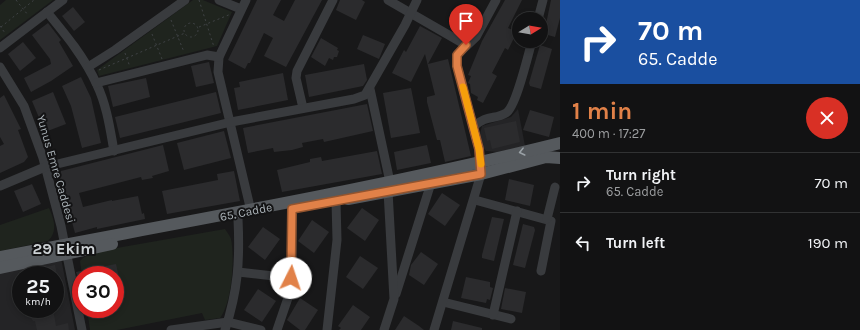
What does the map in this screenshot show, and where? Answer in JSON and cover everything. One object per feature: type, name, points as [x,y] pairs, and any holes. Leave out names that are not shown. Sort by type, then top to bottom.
[{"type":"main road","name":"65. Cadde","points":[[0,257],[65,249],[238,219],[336,201],[389,186],[432,182],[560,143]]},
{"type":"main road","name":"65. Cadde","points":[[0,268],[65,249],[251,211],[481,168],[546,157],[560,158]]},
{"type":"street","points":[[0,48],[63,0]]},
{"type":"street","points":[[90,70],[168,12],[174,3],[185,0]]},
{"type":"street","points":[[219,0],[240,12]]},
{"type":"street","points":[[246,0],[218,56],[218,72],[251,211]]},
{"type":"street","points":[[303,108],[296,78],[333,0]]},
{"type":"street","points":[[388,0],[466,45]]},
{"type":"street","points":[[0,186],[45,168],[231,122],[354,99],[365,95],[417,0]]},
{"type":"street","points":[[434,330],[475,200],[481,168],[473,127],[457,66],[457,55],[476,37],[496,0]]},
{"type":"street","points":[[540,12],[543,0]]},
{"type":"street","points":[[47,12],[65,34],[90,70],[96,82],[109,121],[114,151]]},
{"type":"street","points":[[473,127],[486,118],[505,114],[510,110],[530,48]]},
{"type":"street","points":[[96,82],[207,55],[218,56]]},
{"type":"street","name":"Yunus Emre Caddesi","points":[[0,67],[32,122],[61,226],[82,330]]},
{"type":"street","points":[[370,88],[389,186],[394,299]]},
{"type":"street","points":[[384,330],[432,182]]},
{"type":"street","points":[[547,219],[555,186]]},
{"type":"street","points":[[475,200],[552,221],[541,271]]},
{"type":"street","points":[[327,330],[337,240],[336,201]]},
{"type":"street","points":[[277,330],[290,292],[292,209]]},
{"type":"street","points":[[493,315],[517,211]]},
{"type":"street","points":[[226,326],[235,296],[240,256],[238,219]]},
{"type":"street","points":[[238,272],[291,278]]},
{"type":"street","points":[[443,302],[511,319]]},
{"type":"street","points":[[171,330],[226,326],[261,330]]},
{"type":"path","points":[[16,0],[34,22]]},
{"type":"path","points":[[11,39],[0,26],[34,0]]},
{"type":"path","points":[[199,0],[218,56]]},
{"type":"path","points":[[168,12],[187,60]]},
{"type":"path","points":[[198,28],[234,13],[240,12]]},
{"type":"path","points":[[189,23],[193,23],[198,28],[198,34],[194,37],[190,37],[185,33],[185,26],[189,23]]},
{"type":"path","points":[[148,26],[165,66]]},
{"type":"path","points":[[90,70],[127,58],[185,33]]},
{"type":"path","points":[[122,45],[133,74]]},
{"type":"shaded area","points":[[6,0],[53,0],[0,40],[0,5]]},
{"type":"shaded area","points":[[193,0],[203,0],[232,12],[217,46],[99,76],[97,70]]},
{"type":"shaded area","points":[[518,109],[525,146],[497,152],[486,151],[483,147],[480,134],[482,126],[511,117]]},
{"type":"shaded area","points":[[49,208],[54,221],[54,229],[48,241],[0,251],[0,225]]},
{"type":"shaded area","points":[[225,229],[231,239],[233,257],[232,280],[224,311],[220,318],[205,320],[202,313],[117,330],[90,330],[88,318],[124,318],[124,266],[81,266],[80,261],[94,252]]},
{"type":"shaded area","points":[[61,258],[63,266],[20,266]]},
{"type":"shaded area","points":[[12,268],[12,318],[64,318],[64,273],[75,330],[0,330],[0,270]]},
{"type":"building","points":[[257,0],[281,0],[273,15],[284,21],[295,0],[322,0],[286,67],[264,56],[273,38],[264,33],[250,63],[248,63],[245,69],[228,60]]},
{"type":"building","points":[[340,0],[362,0],[365,2],[356,20],[336,10]]},
{"type":"building","points":[[505,0],[522,0],[516,12],[512,12],[512,20],[508,28],[512,30],[512,42],[508,50],[505,48],[492,73],[497,76],[483,103],[477,100],[478,97],[471,93],[470,84],[468,83],[471,76],[468,75],[482,41]]},
{"type":"building","points":[[551,0],[560,0],[560,18],[555,37],[548,35],[548,15]]},
{"type":"building","points":[[73,7],[85,22],[74,31],[62,16]]},
{"type":"building","points":[[48,23],[61,40],[59,42],[73,66],[31,92],[24,78],[51,64],[50,59],[32,35]]},
{"type":"building","points":[[420,26],[442,38],[428,64],[448,59],[471,156],[445,162],[440,140],[437,140],[427,102],[427,97],[435,95],[425,54],[411,82],[392,73],[404,50],[406,52]]},
{"type":"building","points":[[363,35],[385,44],[379,59],[357,49]]},
{"type":"building","points":[[321,38],[338,48],[337,50],[339,51],[337,57],[334,57],[333,60],[329,58],[325,66],[311,57]]},
{"type":"building","points":[[23,42],[36,58],[20,71],[8,54]]},
{"type":"building","points":[[539,48],[552,49],[541,89],[530,86],[529,83]]},
{"type":"building","points":[[209,62],[214,83],[196,87],[191,66]]},
{"type":"building","points":[[364,64],[367,80],[363,86],[309,97],[305,75]]},
{"type":"building","points":[[283,73],[288,100],[238,110],[234,88],[240,87],[239,82]]},
{"type":"building","points":[[81,77],[91,98],[101,143],[82,148],[71,106],[62,86]]},
{"type":"building","points":[[146,78],[150,97],[113,107],[108,86]]},
{"type":"building","points":[[411,88],[420,133],[391,138],[383,93]]},
{"type":"building","points":[[53,92],[66,124],[45,132],[32,101]]},
{"type":"building","points":[[216,92],[221,113],[120,138],[115,117]]},
{"type":"building","points":[[4,95],[21,129],[18,130],[28,157],[24,162],[0,173],[0,146],[4,144],[0,137],[0,98]]},
{"type":"building","points":[[367,104],[373,131],[324,142],[323,139],[302,143],[303,147],[292,150],[274,152],[273,148],[248,153],[243,128]]},
{"type":"building","points":[[530,110],[554,117],[549,137],[523,130]]},
{"type":"building","points":[[516,121],[520,142],[492,149],[490,140],[487,141],[484,128]]},
{"type":"building","points":[[224,131],[231,158],[184,170],[177,143]]},
{"type":"building","points":[[163,145],[169,171],[152,176],[153,178],[142,180],[141,177],[79,193],[83,207],[138,196],[142,214],[144,213],[145,219],[97,229],[97,227],[75,233],[59,175],[61,171]]},
{"type":"building","points":[[427,145],[431,163],[397,170],[394,152]]},
{"type":"building","points":[[377,151],[382,174],[282,192],[277,170],[310,162],[310,159],[321,157],[322,161]]},
{"type":"building","points":[[234,171],[240,201],[167,214],[162,191],[218,180],[217,174]]},
{"type":"building","points":[[509,179],[534,185],[530,206],[505,200]]},
{"type":"building","points":[[32,184],[41,204],[23,212],[14,191]]},
{"type":"building","points":[[442,193],[460,205],[445,226],[428,214]]},
{"type":"building","points":[[362,208],[379,220],[365,241],[347,228]]},
{"type":"building","points":[[492,217],[504,219],[494,261],[482,258]]},
{"type":"building","points":[[312,220],[329,232],[314,253],[298,241]]},
{"type":"building","points":[[523,224],[534,227],[535,230],[525,268],[513,265]]},
{"type":"building","points":[[263,227],[280,239],[265,260],[248,247]]},
{"type":"building","points":[[421,252],[438,264],[424,285],[409,275],[411,265]]},
{"type":"building","points":[[360,256],[378,268],[363,289],[346,277]]},
{"type":"building","points":[[116,264],[116,266],[106,266]]},
{"type":"building","points":[[466,277],[490,282],[490,287],[493,288],[490,300],[487,299],[486,303],[461,298]]},
{"type":"building","points":[[505,288],[526,292],[522,313],[501,309]]},
{"type":"building","points":[[258,289],[276,301],[262,322],[244,310]]},
{"type":"building","points":[[300,298],[318,310],[305,330],[300,330],[287,320]]},
{"type":"building","points":[[353,305],[370,317],[361,330],[339,330],[341,328],[338,326]]},
{"type":"building","points":[[404,316],[419,326],[424,330],[395,330]]},
{"type":"building","points":[[31,318],[55,318],[56,326],[68,323],[69,330],[37,330],[35,321],[33,321]]},
{"type":"building","points":[[453,321],[482,328],[482,330],[451,330]]},
{"type":"slow traffic","points":[[463,87],[479,149],[481,164]]},
{"type":"district","name":"29 Ekim","points":[[64,248]]},
{"type":"route","points":[[291,278],[292,209],[481,174],[479,149],[457,66],[457,55],[466,45]]}]
